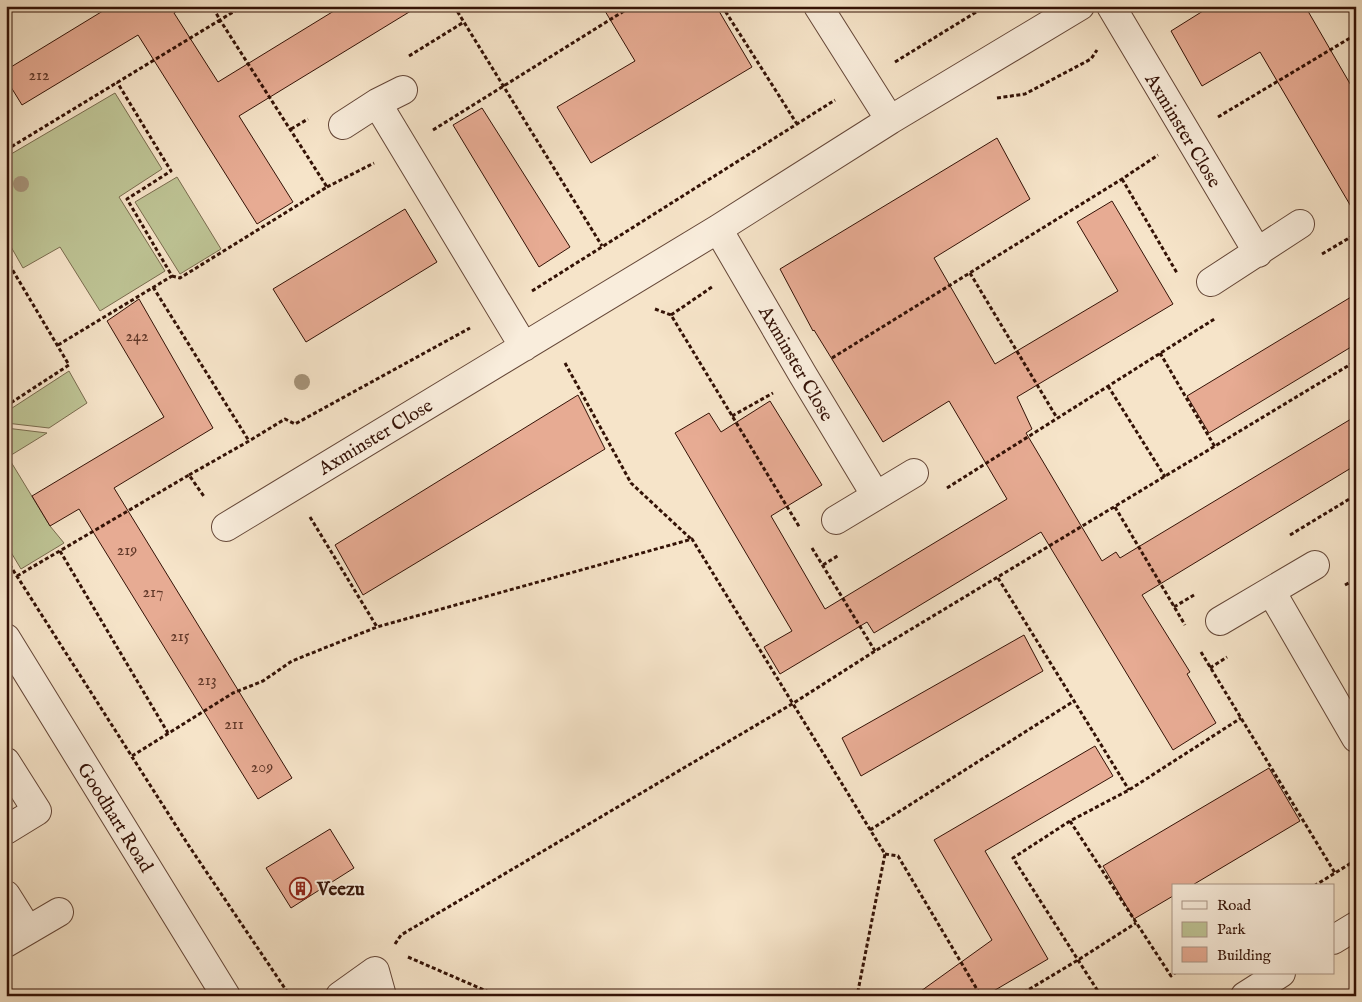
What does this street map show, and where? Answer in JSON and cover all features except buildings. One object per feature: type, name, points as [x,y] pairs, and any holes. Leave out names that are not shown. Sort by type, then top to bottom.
[{"type":"street","points":[[818,6],[890,120]]},
{"type":"street","name":"Axminster Close","points":[[226,527],[291,486],[548,333],[718,229],[890,120],[1080,6]]},
{"type":"street","name":"Axminster Close","points":[[1111,6],[1258,253]]},
{"type":"street","points":[[343,126],[403,90]]},
{"type":"street","points":[[377,104],[524,347]]},
{"type":"street","points":[[1211,282],[1300,224]]},
{"type":"street","name":"Axminster Close","points":[[718,229],[876,496]]},
{"type":"street","points":[[836,520],[914,473]]},
{"type":"street","points":[[1220,620],[1315,565]]},
{"type":"street","points":[[1271,591],[1356,738]]},
{"type":"street","name":"Goodhart Road","points":[[6,638],[226,996]]},
{"type":"street","points":[[6,762],[38,811],[6,830]]},
{"type":"street","points":[[6,895],[17,936],[59,912]]},
{"type":"street","points":[[1334,939],[1356,926]]},
{"type":"street","points":[[1245,996],[1279,974]]},
{"type":"street","points":[[340,996],[378,983]]},
{"type":"path","points":[[212,6],[327,187]]},
{"type":"path","points":[[6,150],[243,6]]},
{"type":"path","points":[[454,6],[602,246]]},
{"type":"path","points":[[58,345],[172,276],[180,278],[327,187],[404,148],[632,6]]},
{"type":"path","points":[[722,6],[796,124]]},
{"type":"path","points":[[17,576],[285,419],[295,424],[503,310],[986,6]]},
{"type":"path","points":[[1348,6],[1355,18],[1356,47]]},
{"type":"path","points":[[732,416],[803,375],[1122,179],[1188,136],[1355,36]]},
{"type":"path","points":[[988,99],[1025,94],[1091,59],[1100,47]]},
{"type":"path","points":[[117,82],[170,172],[127,199],[172,276]]},
{"type":"path","points":[[1122,179],[1182,281]]},
{"type":"path","points":[[1314,259],[1356,234]]},
{"type":"path","points":[[6,259],[69,365],[6,406]]},
{"type":"path","points":[[970,273],[1057,418]]},
{"type":"path","points":[[671,315],[711,288],[716,280]]},
{"type":"path","points":[[153,287],[249,441]]},
{"type":"path","points":[[649,306],[671,315],[803,532]]},
{"type":"path","points":[[944,490],[1223,313]]},
{"type":"path","points":[[548,333],[631,482],[692,539],[885,854],[857,996]]},
{"type":"path","points":[[1160,353],[1214,447]]},
{"type":"path","points":[[378,983],[391,950],[402,935],[792,704],[875,651],[1356,361]]},
{"type":"path","points":[[1108,386],[1164,477]]},
{"type":"path","points":[[189,475],[226,527]]},
{"type":"path","points":[[291,486],[377,627]]},
{"type":"path","points":[[1115,507],[1188,630]]},
{"type":"path","points":[[132,756],[233,693],[263,681],[292,661],[377,627],[692,539]]},
{"type":"path","points":[[808,540],[875,651]]},
{"type":"path","points":[[823,565],[847,550]]},
{"type":"path","points":[[60,551],[168,733]]},
{"type":"path","points":[[6,559],[187,843],[290,996]]},
{"type":"path","points":[[998,578],[1129,790]]},
{"type":"path","points":[[1197,645],[1335,873]]},
{"type":"path","points":[[870,830],[1074,701]]},
{"type":"path","points":[[1101,996],[1013,858],[1070,821],[1129,790],[1241,718]]},
{"type":"path","points":[[1070,821],[1171,976],[1174,974]]},
{"type":"path","points":[[885,854],[898,856],[982,996]]},
{"type":"path","points":[[1317,884],[1356,860]]},
{"type":"path","points":[[1018,996],[1136,923]]},
{"type":"path","points":[[391,950],[498,996]]},
{"type":"green space","points":[[115,93],[162,169],[119,197],[165,271],[100,311],[60,247],[23,268],[6,238],[6,157]]},
{"type":"green space","points":[[177,177],[221,249],[180,274],[135,202]]},
{"type":"green space","points":[[69,371],[87,403],[49,428],[6,423],[6,412]]},
{"type":"green space","points":[[6,428],[47,433],[8,457],[50,526],[64,543],[21,569],[6,544]]},
{"type":"place","name":"Veezu","points":[[301,888]]}]
